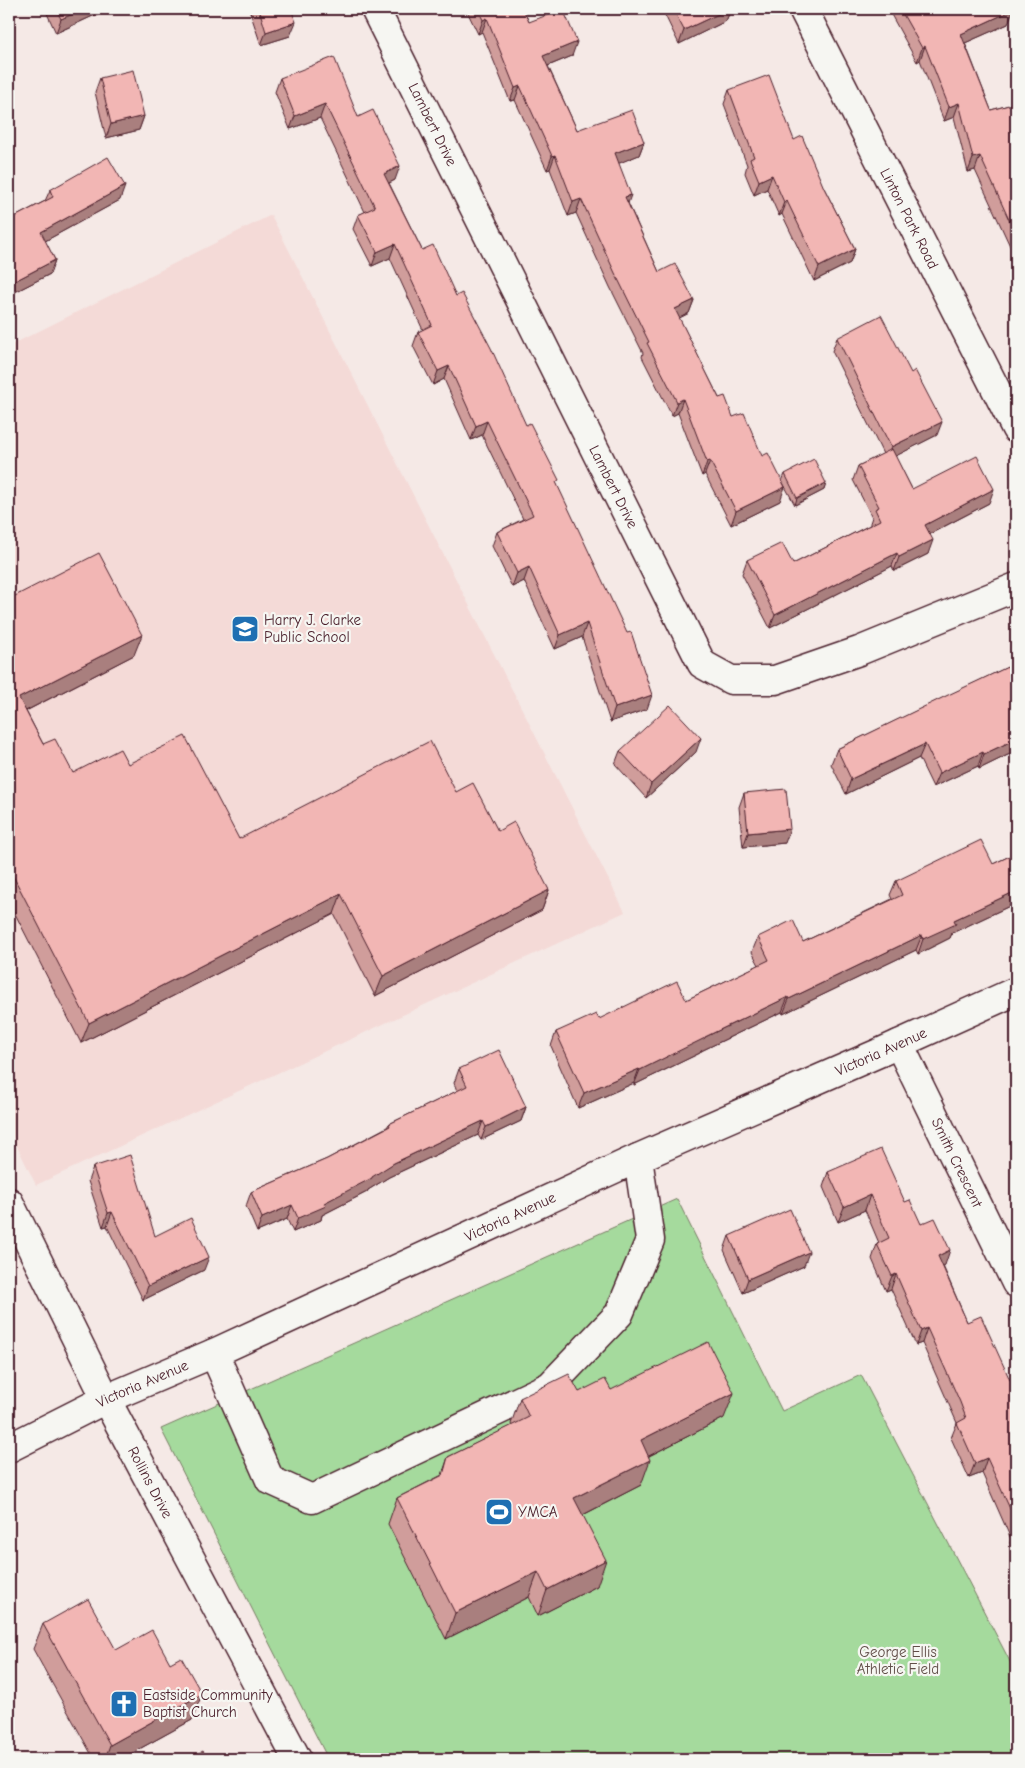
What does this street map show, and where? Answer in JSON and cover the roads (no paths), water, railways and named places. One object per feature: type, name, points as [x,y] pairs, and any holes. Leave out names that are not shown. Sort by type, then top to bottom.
[{"type":"street","name":"Lambert Drive","points":[[375,9],[702,664],[730,680],[775,680],[859,652],[1016,587]]},
{"type":"street","name":"Linton Park Road","points":[[803,9],[1016,429]]},
{"type":"street","name":"Victoria Avenue","points":[[9,1448],[106,1399],[214,1353],[638,1158],[1016,991]]},
{"type":"street","name":"Smith Crescent","points":[[899,1044],[1016,1283]]},
{"type":"street","points":[[214,1353],[270,1480],[312,1499],[550,1386],[578,1357],[619,1314],[650,1240],[638,1158]]},
{"type":"street","name":"Rollins Drive","points":[[9,1202],[106,1399],[297,1759]]},
{"type":"place","name":"Harry J. Clarke Public School","points":[[245,629]]},
{"type":"place","name":"YMCA","points":[[499,1512]]},
{"type":"place","name":"Eastside Community Baptist Church","points":[[124,1704]]},
{"type":"park label","name":"George Ellis Athletic Field","points":[[898,1660]]}]
